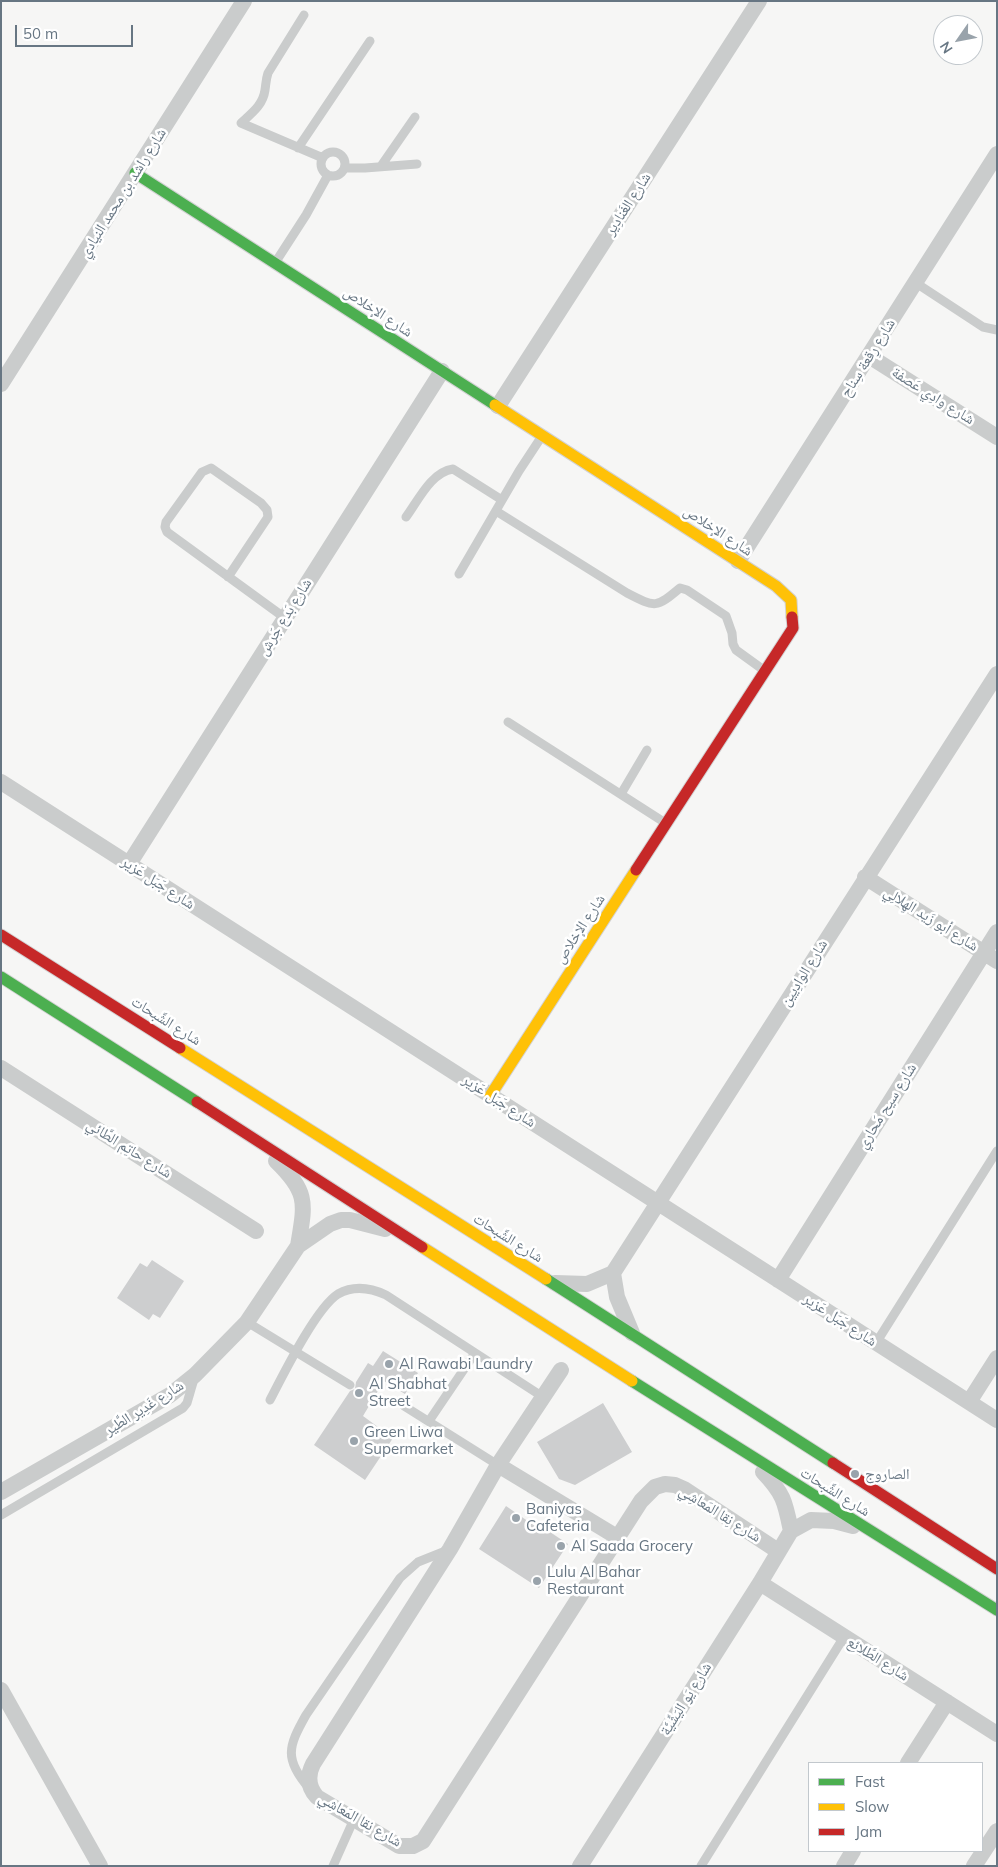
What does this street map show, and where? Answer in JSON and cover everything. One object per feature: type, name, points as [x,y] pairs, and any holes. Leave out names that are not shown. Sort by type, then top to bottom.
[{"type":"street","name":"شارع راشد بن محمد النيادي","points":[[1,384],[244,1]]},
{"type":"street","name":"شارع الغَنادِير","points":[[498,406],[759,1]]},
{"type":"street","name":"شارع رِقعة سِناح","points":[[738,561],[997,154]]},
{"type":"street","name":"شارع الإخلاص","points":[[136,174],[738,561],[776,586],[791,600],[793,628],[490,1096]]},
{"type":"street","name":"شارع وادِي عَصفة","points":[[870,356],[997,437]]},
{"type":"street","name":"شارع بَدع جَرش","points":[[129,864],[442,370]]},
{"type":"street","name":"شارع الوادِيين","points":[[613,1272],[997,674]]},
{"type":"street","name":"شارع جَبَل عَزير","points":[[1,782],[997,1420]]},
{"type":"street","name":"شارع أبو زَيد الهِلالِي","points":[[865,877],[990,956]]},
{"type":"street","name":"شارع سيح مَحاري","points":[[778,1280],[990,956],[997,932]]},
{"type":"street","name":"شارع الشَّبحات","points":[[1,934],[632,1334],[997,1569]]},
{"type":"street","name":"شارع الشَّبحات","points":[[1,977],[746,1454],[997,1610]]},
{"type":"street","name":"شارع حاتِم الطَّائي","points":[[1,1068],[256,1230]]},
{"type":"street","name":"شارع غَدِير الطَّير","points":[[258,1143],[289,1173],[300,1190],[304,1210],[298,1246]]},
{"type":"street","name":"شارع غَدِير الطَّير","points":[[1,1492],[170,1396],[195,1375],[247,1322],[298,1246],[330,1224],[341,1220],[350,1220],[399,1232]]},
{"type":"street","points":[[550,1283],[587,1284],[613,1272],[617,1297],[632,1334]]},
{"type":"street","points":[[968,1402],[997,1358]]},
{"type":"street","name":"شارع نِقا المَعاشِي","points":[[560,1370],[498,1465],[450,1549],[313,1764],[309,1781],[313,1792],[322,1801],[399,1846],[413,1846],[427,1837],[617,1537],[647,1493],[660,1486],[675,1485],[778,1551]]},
{"type":"street","points":[[746,1454],[776,1486],[785,1502],[791,1532]]},
{"type":"street","points":[[498,1465],[617,1537]]},
{"type":"street","name":"شارع يَو اليَشِّيَّة","points":[[580,1866],[791,1532],[811,1520],[834,1521],[865,1528]]},
{"type":"street","name":"شارع الطَّلائِع","points":[[760,1583],[997,1734]]},
{"type":"street","points":[[1,1690],[100,1866]]},
{"type":"street","points":[[909,1762],[947,1702]]},
{"type":"street","points":[[974,1866],[997,1831]]},
{"type":"street","points":[[844,1866],[852,1852]]},
{"type":"lane","points":[[304,15],[268,74],[262,101],[256,110],[241,123],[323,158]]},
{"type":"lane","points":[[298,148],[370,41]]},
{"type":"lane","points":[[381,166],[415,117]]},
{"type":"lane","points":[[345,168],[343,157],[337,152],[329,153],[323,158],[322,170],[328,175],[340,174],[345,168],[417,164]]},
{"type":"lane","points":[[275,263],[306,215],[328,175]]},
{"type":"lane","points":[[916,282],[983,327],[997,330]]},
{"type":"lane","points":[[459,574],[542,435]]},
{"type":"lane","points":[[228,577],[268,517],[267,510],[261,503],[211,468],[202,472],[166,522],[167,532],[228,577],[285,618]]},
{"type":"lane","points":[[406,517],[430,482],[445,470],[453,469],[502,500]]},
{"type":"lane","points":[[496,511],[646,603],[654,605],[662,602],[680,588],[687,590],[726,616],[736,650],[765,672]]},
{"type":"lane","points":[[508,722],[667,824]]},
{"type":"lane","points":[[621,794],[648,750]]},
{"type":"lane","points":[[876,1343],[997,1151]]},
{"type":"lane","points":[[270,1400],[296,1352],[330,1301],[350,1289],[363,1288],[375,1290],[386,1295],[543,1397]]},
{"type":"lane","points":[[247,1322],[350,1385]]},
{"type":"lane","points":[[429,1421],[475,1353]]},
{"type":"lane","points":[[1,1515],[183,1408],[187,1403],[195,1375]]},
{"type":"lane","points":[[404,1406],[498,1465]]},
{"type":"lane","points":[[313,1792],[298,1775],[292,1762],[291,1748],[296,1733],[306,1715],[400,1578],[418,1562],[450,1549]]},
{"type":"lane","points":[[701,1866],[844,1637]]},
{"type":"lane","points":[[333,1866],[354,1819]]},
{"type":"building","points":[[152,1260],[184,1281],[160,1318],[153,1314],[149,1320],[117,1298],[140,1263],[147,1267]]},
{"type":"building","name":"Green Liwa Supermarket","points":[[383,1351],[418,1373],[405,1394],[384,1381],[363,1416],[393,1438],[365,1480],[314,1445],[350,1391],[355,1389],[356,1382],[368,1363],[373,1366]]},
{"type":"building","points":[[603,1403],[632,1452],[575,1485],[559,1479],[537,1442]]},
{"type":"building","points":[[506,1506],[542,1531],[544,1528],[568,1544],[539,1588],[479,1549]]},
{"type":"traffic: fast","points":[[135,173],[495,405]]},
{"type":"traffic: fast","points":[[1,977],[197,1102]]},
{"type":"traffic: fast","points":[[546,1279],[833,1463]]},
{"type":"traffic: fast","points":[[632,1381],[997,1610]]},
{"type":"traffic: slow","points":[[495,405],[776,586],[791,600],[792,617]]},
{"type":"traffic: slow","points":[[490,1096],[636,870]]},
{"type":"traffic: slow","points":[[180,1048],[546,1279]]},
{"type":"traffic: slow","points":[[422,1247],[632,1381]]},
{"type":"traffic: jam","points":[[636,870],[793,628],[792,617]]},
{"type":"traffic: jam","points":[[1,935],[180,1048]]},
{"type":"traffic: jam","points":[[197,1102],[422,1247]]},
{"type":"traffic: jam","points":[[833,1463],[997,1569]]},
{"type":"place","name":"Al Rawabi Laundry","points":[[389,1364]]},
{"type":"place","name":"Al Shabhat Street","points":[[359,1393]]},
{"type":"place","name":"Green Liwa Supermarket","points":[[354,1441]]},
{"type":"place","name":"الصاروج","points":[[855,1474]]},
{"type":"place","name":"Baniyas Cafeteria","points":[[516,1518]]},
{"type":"place","name":"Al Saada Grocery","points":[[561,1546]]},
{"type":"place","name":"Lulu Al Bahar Restaurant","points":[[537,1581]]}]
